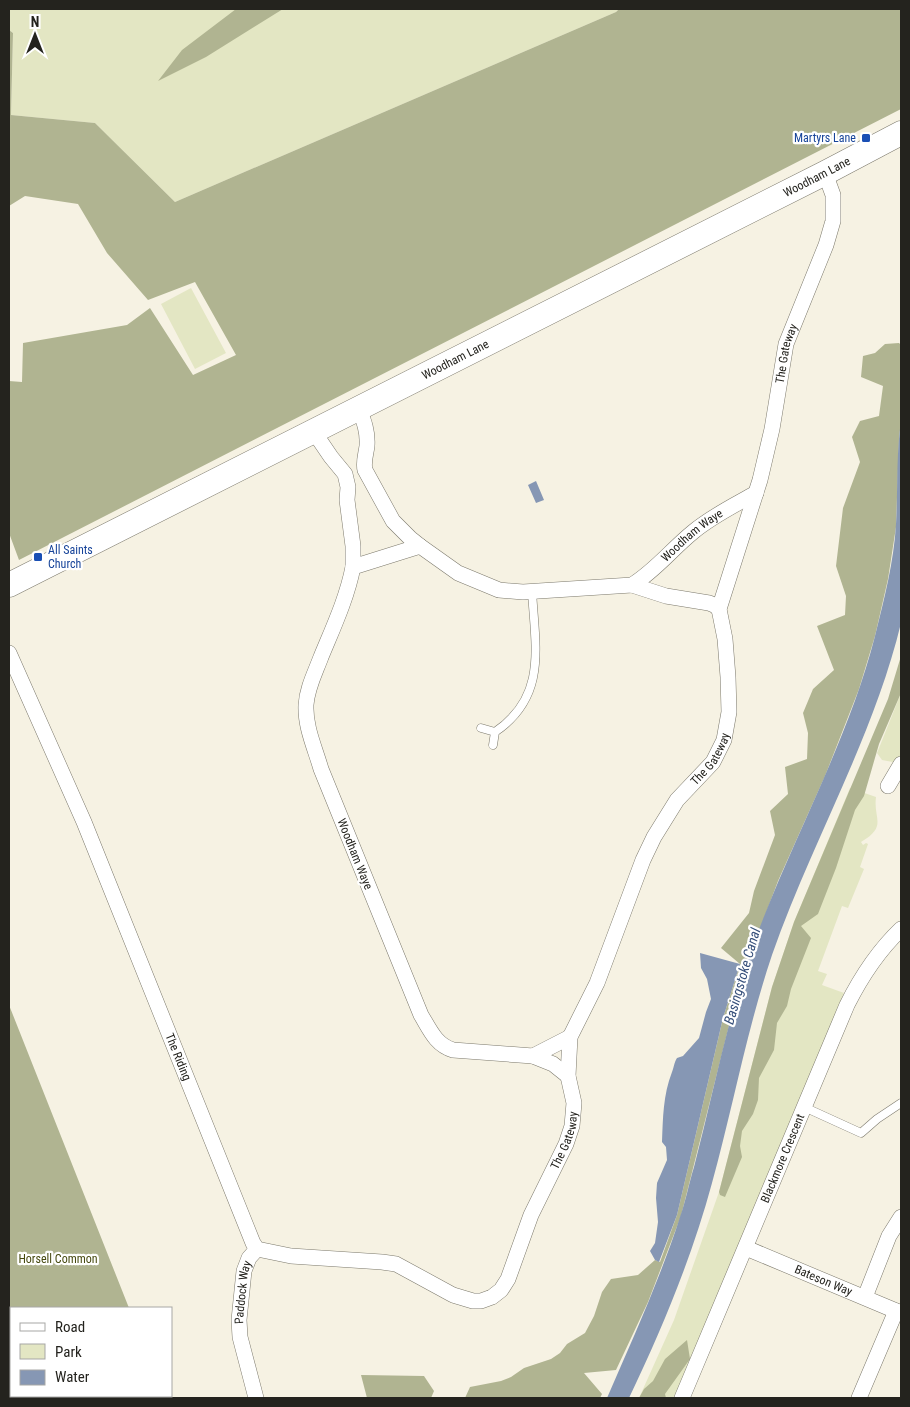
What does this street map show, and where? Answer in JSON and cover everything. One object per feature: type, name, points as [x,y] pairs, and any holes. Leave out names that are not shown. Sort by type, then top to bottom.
[{"type":"main road","name":"Woodham Lane","points":[[9,585],[901,133]]},
{"type":"street","name":"The Gateway","points":[[257,1249],[291,1256],[396,1264],[452,1295],[477,1301],[492,1296],[505,1286],[534,1208],[566,1144],[572,1126],[574,1111],[573,1095],[568,1076],[570,1037],[597,983],[643,860],[654,837],[677,800],[713,762],[724,740],[729,712],[728,677],[725,639],[719,609],[756,493],[772,429],[786,344],[826,245],[833,221],[833,195],[825,173]]},
{"type":"street","points":[[359,409],[365,423],[367,444],[364,467],[394,520],[410,538],[458,573],[499,590],[532,591],[632,585],[666,596],[709,603],[719,609]]},
{"type":"street","points":[[314,432],[345,474],[364,467]]},
{"type":"street","name":"Woodham Waye","points":[[345,474],[348,487],[347,500],[353,567],[350,584],[307,697],[306,714],[310,735],[321,769],[421,1016],[432,1034],[442,1045],[453,1050],[533,1056]]},
{"type":"street","name":"Woodham Waye","points":[[632,585],[643,578],[681,542],[705,523],[756,493]]},
{"type":"street","points":[[353,567],[420,546]]},
{"type":"street","name":"The Riding","points":[[9,653],[84,822],[162,1020],[257,1249]]},
{"type":"street","points":[[892,787],[901,764]]},
{"type":"street","name":"Blackmore Crescent","points":[[682,1398],[856,987],[882,950],[901,929]]},
{"type":"street","points":[[533,1056],[570,1037]]},
{"type":"street","points":[[533,1056],[553,1064],[568,1076]]},
{"type":"street","points":[[865,1297],[889,1236],[901,1217]]},
{"type":"street","name":"Bateson Way","points":[[746,1248],[899,1312]]},
{"type":"street","name":"Paddock Way","points":[[256,1398],[240,1337],[239,1320],[244,1271],[249,1258],[257,1249]]},
{"type":"street","points":[[859,1398],[899,1312]]},
{"type":"lane","points":[[481,728],[495,732],[507,724],[518,711],[530,689],[535,671],[532,591]]},
{"type":"lane","points":[[494,745],[495,732]]},
{"type":"lane","points":[[804,1107],[861,1132],[901,1103]]},
{"type":"green space","points":[[9,9],[619,9],[616,12],[175,202],[95,123],[11,115],[13,33],[9,30]]},
{"type":"green space","points":[[236,9],[283,9],[206,57],[158,81],[182,50]]},
{"type":"green space","points":[[619,9],[901,9],[901,109],[19,560],[9,533],[9,381],[22,382],[23,343],[127,325],[150,308],[193,375],[236,355],[195,282],[148,300],[107,253],[78,204],[25,196],[9,206],[9,30],[13,33],[11,115],[95,123],[175,202],[616,12]]},
{"type":"green space","points":[[191,288],[226,353],[195,369],[161,304]]},
{"type":"green space","points":[[899,343],[901,345],[901,421],[896,527],[888,579],[875,636],[859,689],[825,776],[778,881],[745,969],[681,1216],[648,1302],[616,1370],[584,1373],[602,1394],[600,1398],[465,1398],[470,1387],[501,1381],[524,1368],[551,1359],[560,1353],[567,1344],[585,1333],[594,1316],[602,1292],[611,1279],[638,1275],[655,1260],[660,1262],[677,1215],[723,1018],[740,964],[721,948],[749,913],[754,891],[775,835],[770,811],[788,794],[785,767],[807,759],[808,733],[803,713],[813,689],[834,670],[817,626],[845,615],[846,596],[836,566],[843,508],[860,462],[852,437],[860,421],[879,416],[883,386],[861,377],[863,356],[875,353],[885,344]]},
{"type":"green space","points":[[901,656],[901,693],[879,744],[864,796],[855,810],[836,868],[818,914],[801,926],[811,938],[791,989],[787,1006],[777,1023],[774,1050],[759,1078],[758,1100],[753,1114],[742,1131],[740,1146],[742,1157],[725,1197],[720,1195],[719,1192],[772,987],[794,922],[888,699]]},
{"type":"green space","points":[[901,693],[901,759],[898,763],[882,760],[877,753]]},
{"type":"green space","points":[[850,788],[876,797],[878,822],[874,831],[861,842],[863,845],[868,844],[860,867],[864,869],[848,908],[842,906],[818,971],[827,974],[822,985],[844,993],[675,1398],[639,1398],[674,1320],[719,1192],[772,987],[794,922]]},
{"type":"green space","name":"Horsell Common","points":[[9,1005],[129,1307],[10,1307],[10,1397],[166,1398],[9,1398]]},
{"type":"green space","points":[[687,1340],[690,1359],[665,1394],[666,1398],[639,1398],[644,1389],[653,1381],[665,1359]]},
{"type":"green space","points":[[361,1375],[424,1376],[434,1391],[431,1398],[367,1398]]},
{"type":"water","name":"Basingstoke Canal","points":[[901,421],[901,623],[889,666],[875,708],[772,955],[755,1011],[704,1211],[675,1292],[629,1398],[607,1398],[655,1286],[682,1211],[730,1020],[759,929],[847,722],[875,636],[893,552]]},
{"type":"water","points":[[536,481],[544,500],[536,503],[528,485]]},
{"type":"water","points":[[700,953],[740,964],[723,1018],[677,1215],[659,1262],[655,1260],[650,1251],[655,1243],[658,1222],[657,1183],[667,1160],[666,1147],[662,1142],[667,1089],[677,1058],[683,1056],[699,1038],[711,999],[707,979],[701,968]]},
{"type":"place","name":"Martyrs Lane","points":[[866,138]]},
{"type":"place","name":"All Saints Church","points":[[38,557]]}]
